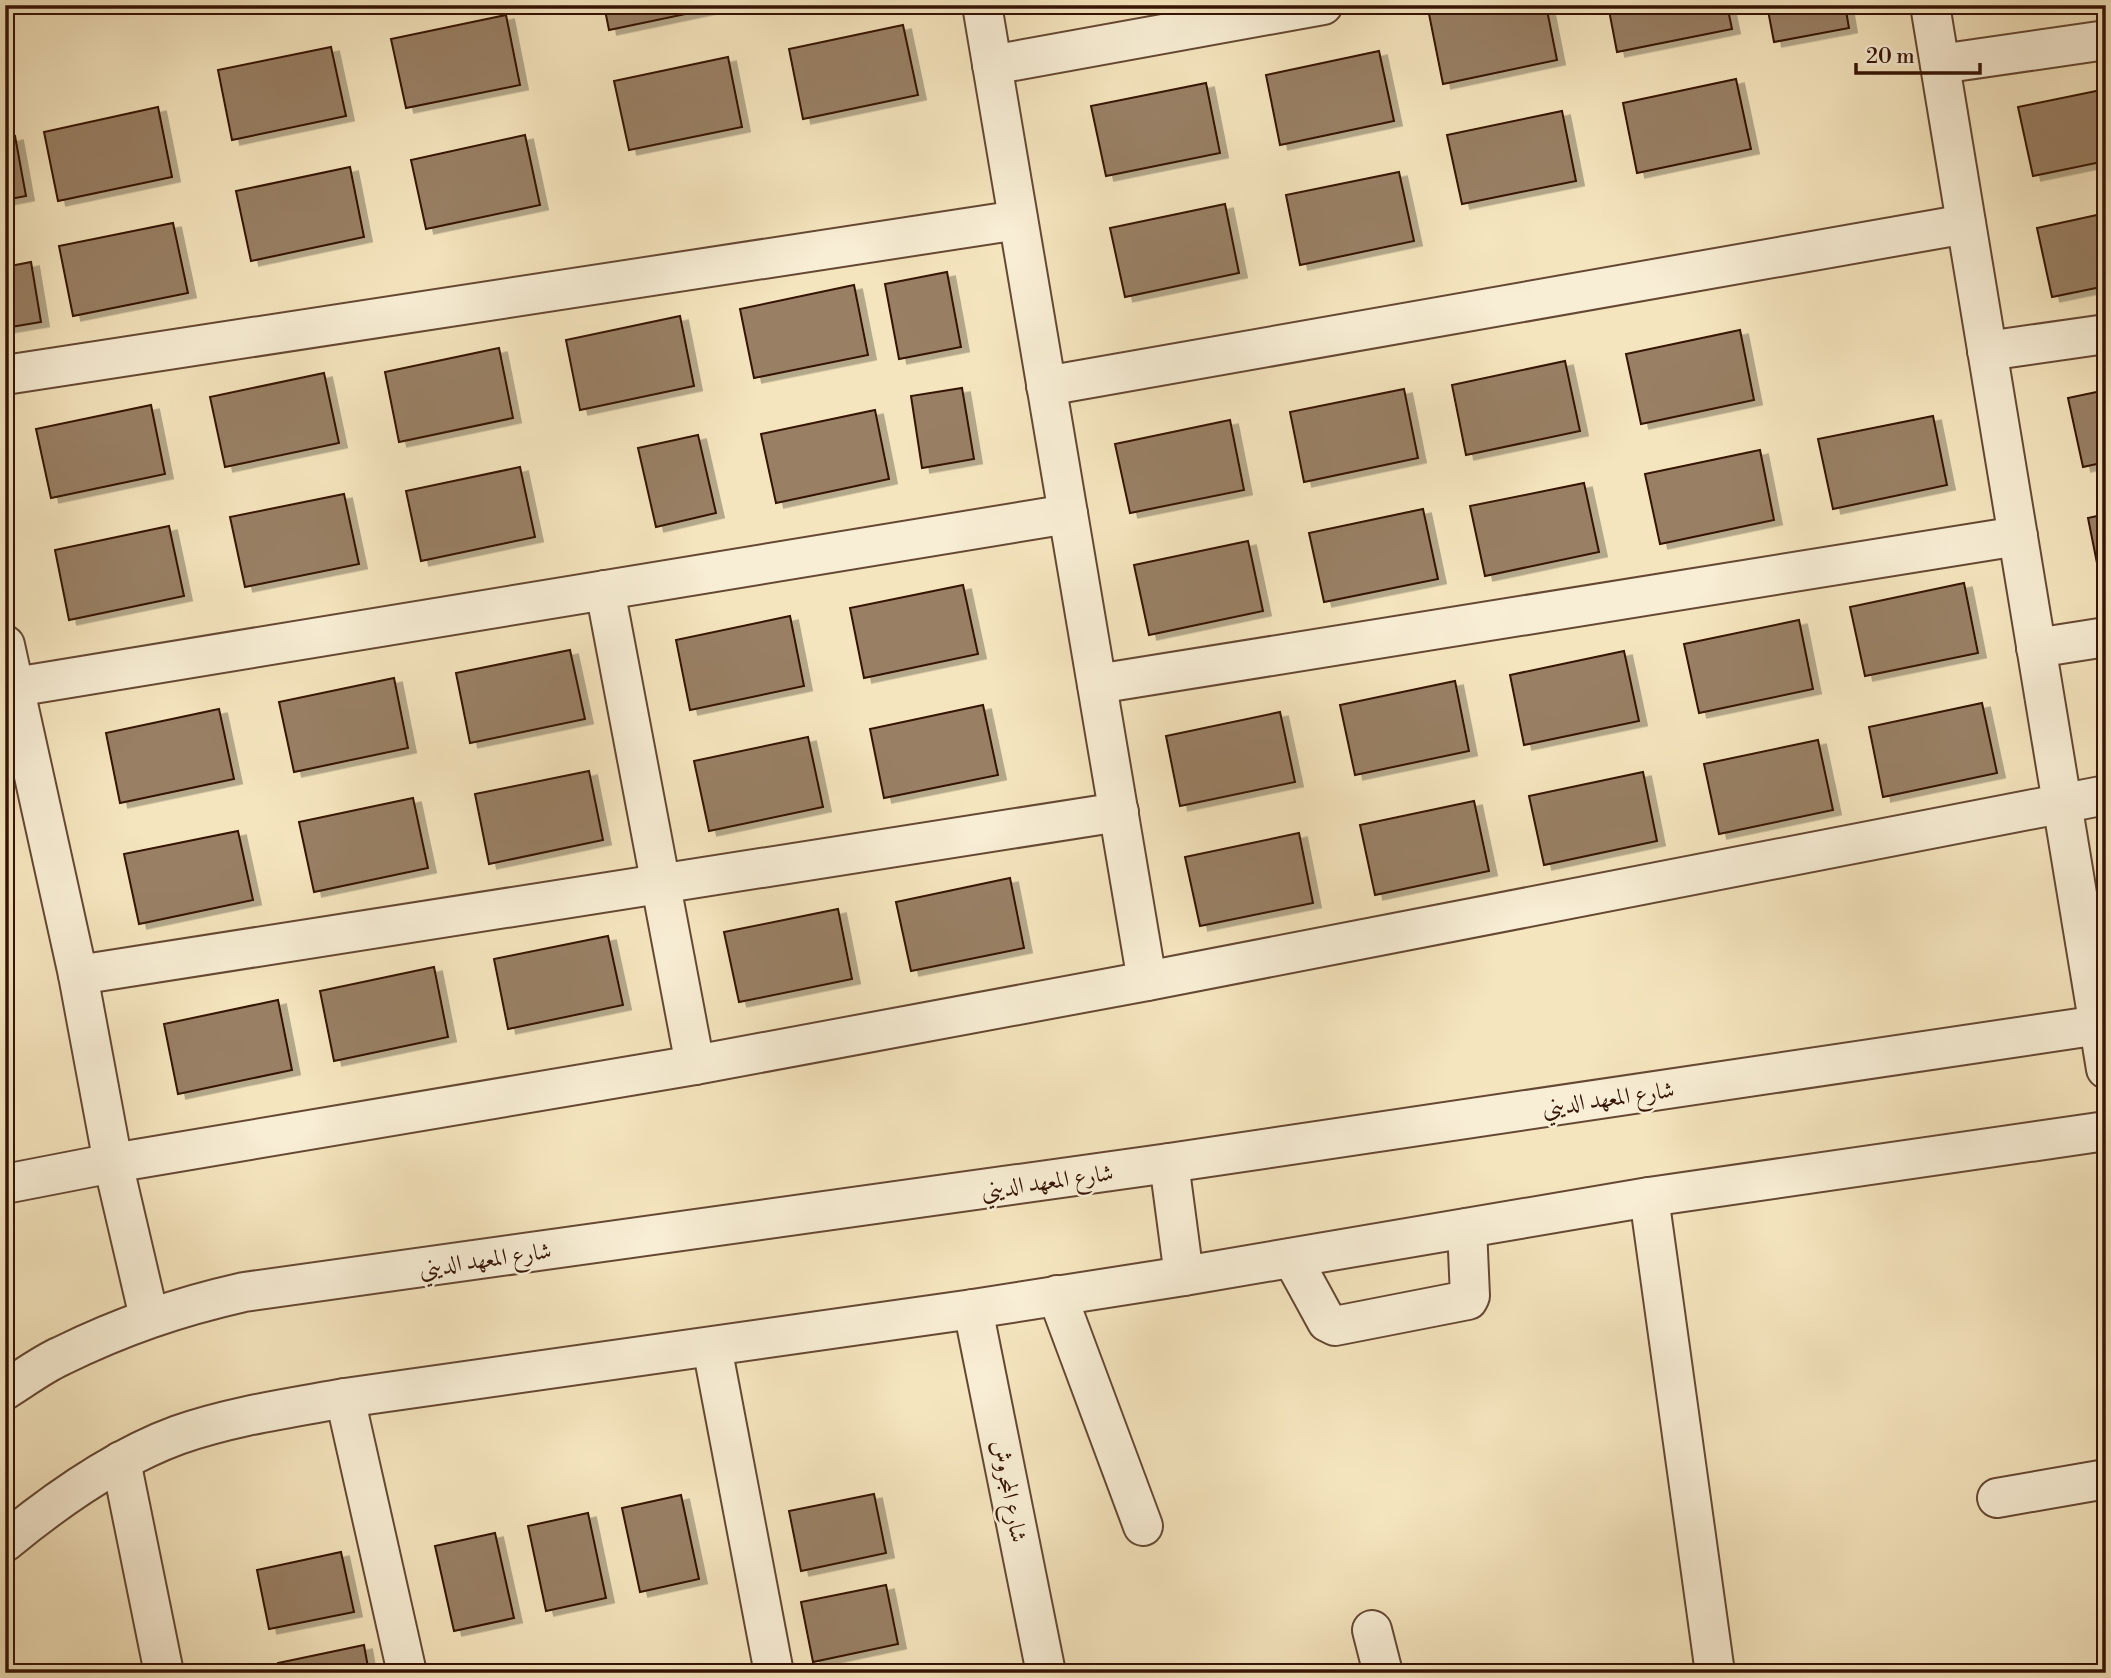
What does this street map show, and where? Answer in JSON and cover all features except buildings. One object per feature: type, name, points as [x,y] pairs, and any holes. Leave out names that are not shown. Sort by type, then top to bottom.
[{"type":"street","points":[[982,5],[1147,981]]},
{"type":"street","points":[[992,65],[1323,5]]},
{"type":"street","points":[[1930,5],[2036,648],[2102,1024],[2106,1069]]},
{"type":"street","points":[[1940,64],[2106,40]]},
{"type":"street","points":[[5,375],[1018,220]]},
{"type":"street","points":[[1046,386],[1966,223]]},
{"type":"street","points":[[1987,351],[2106,334]]},
{"type":"street","points":[[15,687],[1068,514]]},
{"type":"street","points":[[1097,684],[2018,536]]},
{"type":"street","points":[[606,590],[695,1065]]},
{"type":"street","points":[[2036,648],[2106,637]]},
{"type":"street","points":[[5,645],[78,975],[113,1163],[149,1317]]},
{"type":"street","points":[[7,1175],[113,1163],[695,1065],[1147,981],[2106,795]]},
{"type":"street","points":[[78,975],[1119,813]]},
{"type":"street","name":"شارع المعهد الديني","points":[[5,1390],[58,1357],[149,1317],[244,1292],[1169,1163],[2102,1024]]},
{"type":"street","points":[[5,1542],[31,1521],[121,1461],[177,1436],[256,1414],[345,1398],[973,1309],[1650,1197],[2106,1131]]},
{"type":"street","points":[[1169,1163],[1184,1276]]},
{"type":"street","points":[[1650,1197],[1715,1673]]},
{"type":"street","points":[[1292,1258],[1327,1322],[1335,1326],[1468,1300],[1470,1296],[1466,1228]]},
{"type":"street","points":[[1057,1295],[1143,1526]]},
{"type":"street","name":"شارع المجروش","points":[[973,1309],[1046,1673]]},
{"type":"street","points":[[712,1346],[774,1673]]},
{"type":"street","points":[[345,1398],[407,1673]]},
{"type":"street","points":[[121,1461],[164,1673]]},
{"type":"street","points":[[1997,1498],[2106,1479]]},
{"type":"street","points":[[1372,1630],[1383,1673]]}]
